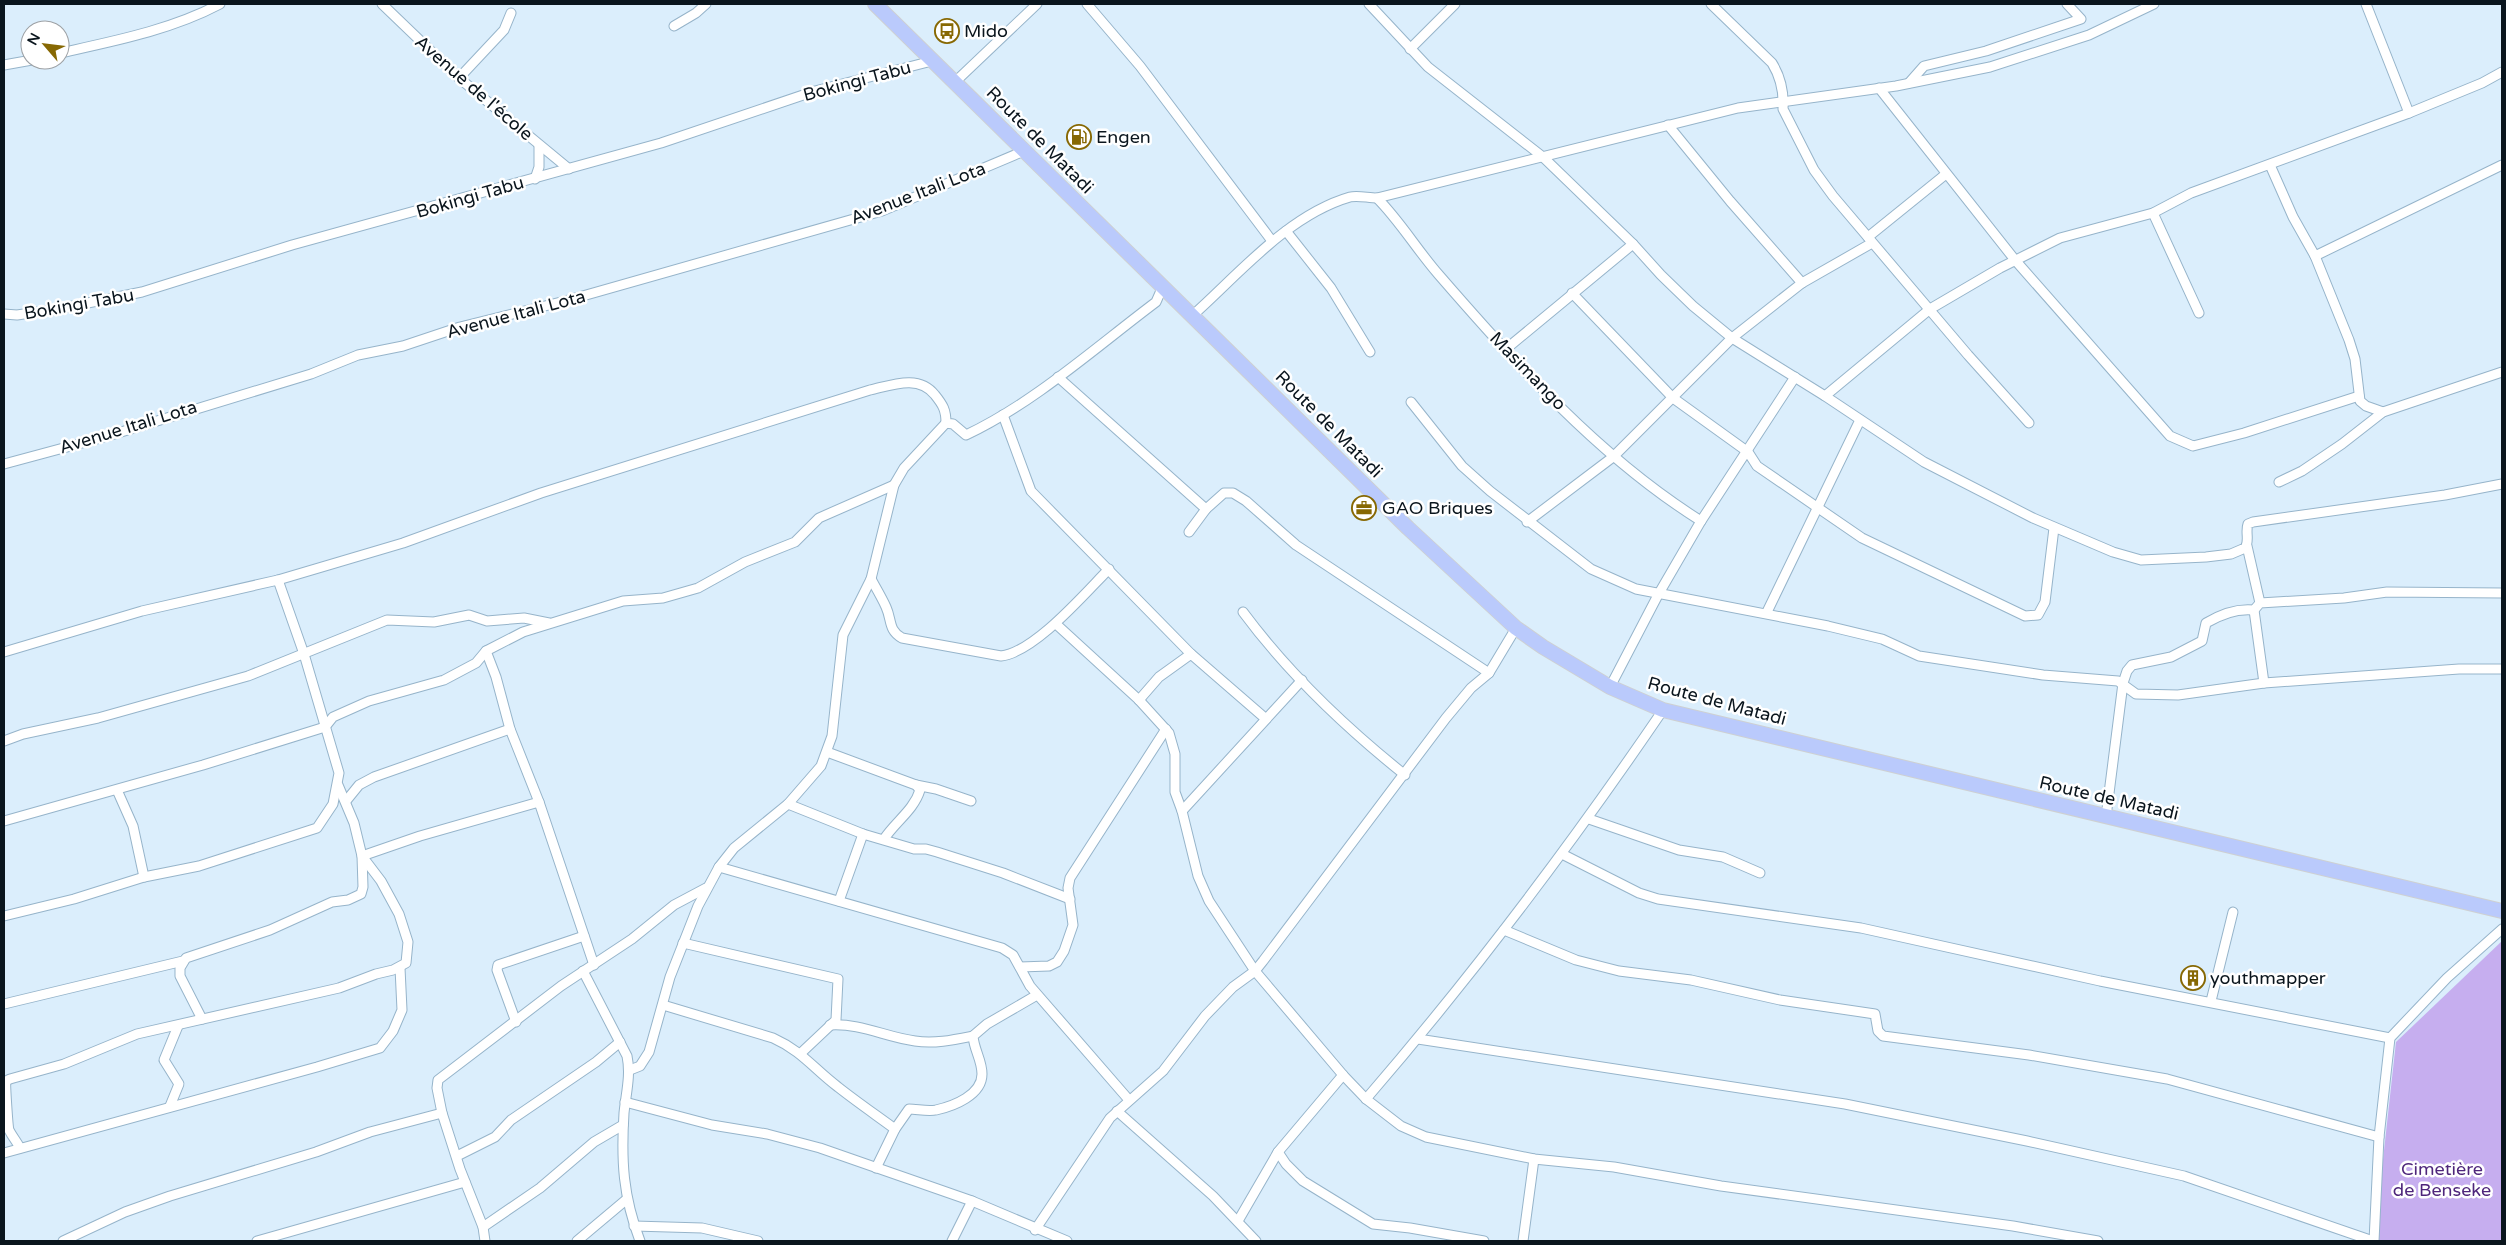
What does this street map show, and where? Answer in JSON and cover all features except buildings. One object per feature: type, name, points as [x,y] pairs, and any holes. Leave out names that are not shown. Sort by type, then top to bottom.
[{"type":"highway","name":"Route de Matadi","points":[[875,4],[1408,528],[1516,628],[1543,647],[1610,687],[1663,710],[2502,911]]},
{"type":"street","points":[[70,51],[160,28],[220,4]]},
{"type":"street","name":"Avenue de l'école","points":[[382,4],[458,78],[569,169]]},
{"type":"street","points":[[674,26],[696,13],[706,4]]},
{"type":"street","points":[[955,82],[1037,4]]},
{"type":"street","points":[[1087,4],[1140,66],[1272,241]]},
{"type":"street","points":[[1369,4],[1428,67],[1543,156],[1633,244],[1680,294],[1732,338],[1825,396],[1924,462],[2054,528],[2113,552],[2150,561],[2231,554],[2247,546]]},
{"type":"street","points":[[1410,49],[1455,4]]},
{"type":"street","points":[[1711,4],[1772,63],[1777,71],[1784,101],[1783,109],[1814,170],[1870,240],[2030,423]]},
{"type":"street","points":[[1908,83],[1924,66],[1986,51],[2081,19],[2067,4]]},
{"type":"street","points":[[1193,315],[1272,241],[1310,215],[1351,197],[1377,198],[1738,108],[1879,88],[1990,67],[2026,57],[2089,35],[2154,4]]},
{"type":"street","points":[[2366,4],[2409,113]]},
{"type":"street","points":[[458,78],[504,30],[511,13]]},
{"type":"street","name":"Bokingi Tabu","points":[[4,314],[17,315],[58,309],[142,292],[292,245],[535,179],[714,127],[815,91],[932,61]]},
{"type":"street","points":[[4,65],[20,62]]},
{"type":"street","points":[[1825,396],[1930,309],[2015,260],[2069,234],[2153,213],[2191,193],[2409,113],[2482,83],[2502,72]]},
{"type":"street","points":[[1879,88],[2015,260],[2164,431],[2177,440],[2193,446],[2244,433],[2359,396]]},
{"type":"street","points":[[1668,126],[1802,284]]},
{"type":"street","points":[[535,179],[540,168],[539,146]]},
{"type":"street","name":"Avenue Itali Lota","points":[[4,464],[108,436],[311,374],[358,355],[403,346],[460,327],[565,301],[882,211],[1024,151]]},
{"type":"street","points":[[2270,165],[2293,217],[2315,256],[2355,359],[2359,396],[2366,406],[2383,412]]},
{"type":"street","points":[[2315,256],[2502,166]]},
{"type":"street","points":[[1527,522],[1613,457],[1732,338],[1802,284],[1870,240],[1946,174]]},
{"type":"street","name":"Masimango","points":[[1377,198],[1388,209],[1433,269],[1506,349],[1613,457],[1662,497],[1701,521]]},
{"type":"street","points":[[2153,213],[2199,313]]},
{"type":"street","points":[[1286,231],[1331,288],[1370,352]]},
{"type":"street","points":[[1506,349],[1633,244]]},
{"type":"street","points":[[946,423],[953,424],[966,435],[1003,415],[1058,377],[1156,302],[1162,286]]},
{"type":"street","points":[[1572,293],[1673,398],[1748,452],[1757,466],[1818,506],[1862,538],[2025,616],[2038,615],[2045,602],[2054,528]]},
{"type":"street","points":[[2279,482],[2302,470],[2342,444],[2383,412],[2502,372]]},
{"type":"street","points":[[1058,377],[1206,509]]},
{"type":"street","points":[[1610,687],[1658,595],[1701,521],[1748,452],[1795,377]]},
{"type":"street","points":[[4,652],[142,612],[278,580],[403,543],[541,493],[870,390],[907,382],[923,384],[933,391],[946,408],[946,423],[904,468],[894,485],[871,579],[843,636],[838,697],[832,736],[827,752],[820,766],[788,804],[734,848],[719,867],[706,888],[670,977],[649,1052],[640,1066],[630,1070]]},
{"type":"street","points":[[1411,402],[1462,466],[1527,522],[1591,569],[1636,590],[1767,612],[1882,639],[1919,656],[2043,675],[2118,681],[2136,694],[2178,695],[2264,683],[2450,670],[2502,669]]},
{"type":"street","points":[[1003,415],[1031,491],[1191,654],[1266,719]]},
{"type":"street","points":[[1767,612],[1860,420]]},
{"type":"street","points":[[2264,683],[2257,606],[2247,546],[2246,528],[2248,524],[2445,495],[2502,484]]},
{"type":"street","points":[[4,821],[117,790],[325,727],[333,717],[370,701],[444,680],[476,663],[486,651],[508,638],[550,623],[623,602],[662,598],[698,588],[745,562],[795,542],[819,518],[894,485]]},
{"type":"street","points":[[1189,532],[1206,509],[1224,493],[1233,493],[1246,501],[1296,545],[1490,673]]},
{"type":"street","points":[[871,579],[888,610],[890,626],[895,634],[902,638],[1001,656],[1010,655],[1019,650],[1056,624],[1109,569]]},
{"type":"street","points":[[4,916],[74,899],[144,877],[199,866],[317,828],[332,804],[338,785],[339,773],[304,654],[278,580]]},
{"type":"street","points":[[2106,817],[2123,684],[2127,671],[2132,665],[2171,657],[2202,641],[2206,623],[2223,613],[2236,612],[2242,608],[2257,606],[2387,592],[2502,593]]},
{"type":"street","points":[[1243,612],[1272,651],[1353,733],[1405,775]]},
{"type":"street","points":[[4,741],[23,734],[98,718],[248,676],[387,620],[434,622],[469,615],[487,621],[524,618],[550,623]]},
{"type":"street","points":[[1056,624],[1139,700],[1150,715],[1166,729],[1175,754],[1174,792],[1182,811],[1191,853],[1205,893],[1255,972],[1343,1075],[1366,1099],[1401,1126],[1426,1137],[1534,1159],[1614,1167],[1721,1186],[2013,1226],[2098,1241]]},
{"type":"street","points":[[1035,1230],[1117,1111],[1163,1071],[1205,1016],[1233,987],[1255,972],[1446,718],[1471,688],[1490,673],[1516,628]]},
{"type":"street","points":[[486,651],[496,677],[510,729],[539,802],[594,965]]},
{"type":"street","points":[[1139,700],[1159,677],[1191,654]]},
{"type":"street","points":[[1182,811],[1302,680]]},
{"type":"street","points":[[1366,1099],[1418,1039],[1589,819],[1663,710]]},
{"type":"street","points":[[346,801],[359,785],[374,778],[510,729]]},
{"type":"street","points":[[1020,967],[1049,966],[1057,962],[1068,942],[1073,925],[1068,888],[1070,878],[1166,729]]},
{"type":"street","points":[[827,752],[916,785],[936,789],[971,801]]},
{"type":"street","points":[[4,1004],[183,961],[191,956],[270,930],[332,902],[348,900],[361,894],[363,887],[362,856],[346,801],[338,785]]},
{"type":"street","points":[[884,839],[893,825],[914,805],[920,790],[916,785]]},
{"type":"street","points":[[117,790],[133,826],[144,877]]},
{"type":"street","points":[[362,856],[420,836],[539,802]]},
{"type":"street","points":[[788,804],[863,834],[914,849],[926,849],[1004,873],[1070,899]]},
{"type":"street","points":[[1589,819],[1679,850],[1723,857],[1760,872]]},
{"type":"street","points":[[839,900],[863,834]]},
{"type":"street","points":[[1562,854],[1639,892],[1658,899],[1861,928],[2100,981],[2211,1001],[2390,1038]]},
{"type":"street","points":[[20,1148],[8,1127],[9,1110],[4,1084],[10,1079],[44,1071],[137,1034],[339,988],[400,968],[406,963],[408,942],[399,914],[381,881],[362,856]]},
{"type":"street","points":[[719,867],[1002,948],[1013,955],[1037,995],[1130,1100]]},
{"type":"street","points":[[486,1241],[483,1227],[465,1182],[442,1114],[437,1088],[438,1080],[583,971],[652,924],[674,906],[706,888]]},
{"type":"street","points":[[2211,1001],[2233,912]]},
{"type":"street","points":[[1418,1039],[1845,1104],[2026,1141],[2184,1176],[2373,1241],[2379,1137],[2390,1038],[2447,978],[2502,929]]},
{"type":"street","points":[[1504,930],[1576,960],[1619,971],[1692,980],[1780,1000],[1875,1014],[1878,1031],[1883,1036],[2029,1055],[2167,1079],[2379,1137]]},
{"type":"street","points":[[516,1022],[496,970],[498,965],[584,936]]},
{"type":"street","points":[[684,943],[838,979],[838,1011],[836,1020],[801,1053]]},
{"type":"street","points":[[183,961],[180,976],[202,1019]]},
{"type":"street","points":[[4,1153],[380,1048],[393,1031],[402,1010],[400,968]]},
{"type":"street","points":[[583,971],[627,1056],[630,1070],[625,1102],[622,1162],[627,1198],[640,1241]]},
{"type":"street","points":[[830,1025],[855,1025],[912,1041],[929,1043],[973,1036],[987,1024],[1037,995]]},
{"type":"street","points":[[663,1005],[773,1038],[801,1053],[837,1086],[895,1129]]},
{"type":"street","points":[[170,1106],[179,1084],[164,1060],[178,1026]]},
{"type":"street","points":[[876,1168],[895,1129],[909,1109],[935,1110],[966,1099],[982,1082],[981,1063],[973,1036]]},
{"type":"street","points":[[457,1156],[495,1137],[511,1120],[589,1067],[620,1042]]},
{"type":"street","points":[[1238,1221],[1278,1152],[1343,1075]]},
{"type":"street","points":[[625,1102],[712,1125],[797,1141],[972,1201],[1035,1230],[1067,1241]]},
{"type":"street","points":[[1117,1111],[1238,1221],[1256,1241]]},
{"type":"street","points":[[63,1241],[126,1212],[170,1196],[316,1152],[370,1132],[442,1114]]},
{"type":"street","points":[[483,1227],[540,1188],[594,1142],[624,1124]]},
{"type":"street","points":[[1278,1152],[1286,1164],[1303,1181],[1373,1224],[1410,1228],[1484,1241]]},
{"type":"street","points":[[1524,1241],[1534,1159]]},
{"type":"street","points":[[256,1241],[465,1182]]},
{"type":"street","points":[[577,1241],[627,1198]]},
{"type":"street","points":[[952,1241],[972,1201]]},
{"type":"street","points":[[634,1226],[702,1228],[758,1241]]},
{"type":"green space","name":"Cimetière de Benseke","points":[[2502,941],[2502,1241],[2374,1241],[2396,1042]]},
{"type":"place","name":"Mido","points":[[947,31]]},
{"type":"place","name":"Engen","points":[[1079,137]]},
{"type":"place","name":"GAO Briques","points":[[1364,508]]},
{"type":"place","name":"youthmapper","points":[[2193,978]]}]
